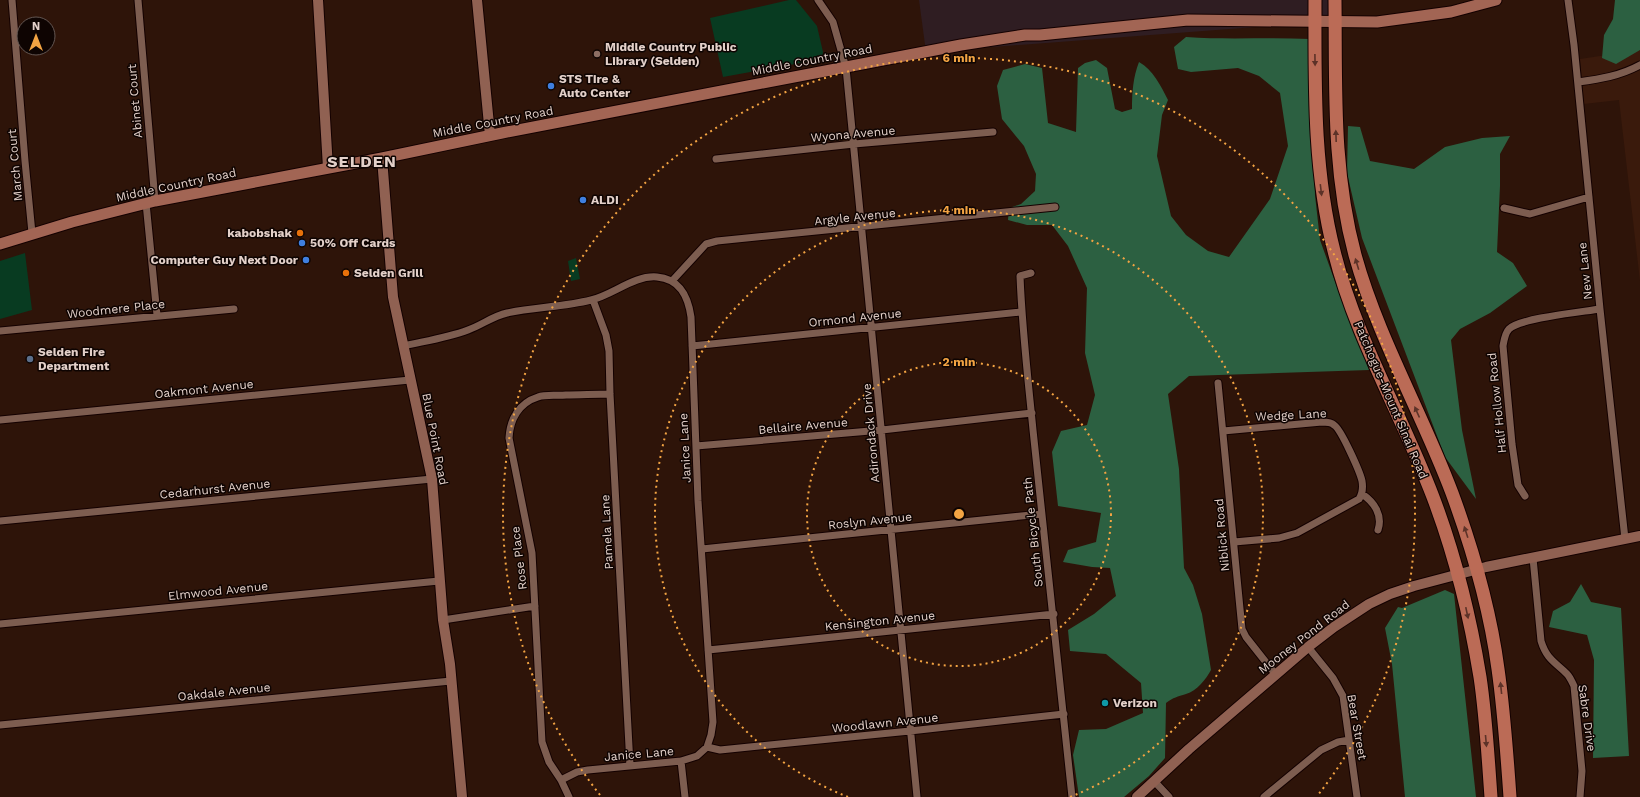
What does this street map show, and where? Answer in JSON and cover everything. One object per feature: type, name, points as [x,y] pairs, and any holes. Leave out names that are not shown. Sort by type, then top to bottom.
[{"type":"highway","name":"Patchogue-Mount Sinai Road","points":[[1315,0],[1317,146],[1322,198],[1334,253],[1346,293],[1358,325],[1432,495],[1458,575],[1470,625],[1480,678],[1491,797]]},
{"type":"highway","name":"Patchogue-Mount Sinai Road","points":[[1335,0],[1338,165],[1344,210],[1355,255],[1374,314],[1451,490],[1477,570],[1487,609],[1498,669],[1510,797]]},
{"type":"main road","name":"Middle Country Road","points":[[0,244],[32,233],[150,202],[961,45],[1025,35],[1040,35],[1188,20],[1377,22],[1452,12],[1496,0]]},
{"type":"street","name":"March Court","points":[[12,0],[24,161],[32,233]]},
{"type":"street","name":"Abinet Court","points":[[138,0],[157,315]]},
{"type":"street","points":[[318,0],[328,168]]},
{"type":"street","points":[[477,0],[490,135]]},
{"type":"street","name":"Adirondack Drive","points":[[818,0],[833,22],[846,68],[902,630],[917,797]]},
{"type":"street","name":"New Lane","points":[[1568,0],[1578,82],[1600,309],[1625,539]]},
{"type":"street","points":[[1578,82],[1607,78],[1626,73],[1640,65]]},
{"type":"street","name":"Wyona Avenue","points":[[716,159],[854,144],[993,132]]},
{"type":"street","name":"Blue Point Road","points":[[382,158],[393,297],[432,479],[442,620],[450,664],[450,681],[462,797]]},
{"type":"street","points":[[1504,208],[1530,214],[1589,197]]},
{"type":"street","name":"Argyle Avenue","points":[[672,281],[706,244],[718,241],[1055,207]]},
{"type":"street","name":"South Bicycle Path","points":[[1031,273],[1020,276],[1021,312],[1054,614],[1072,797]]},
{"type":"street","points":[[403,346],[452,336],[470,330],[491,319],[507,313],[593,300],[642,279],[656,277],[672,281]]},
{"type":"street","name":"Janice Lane","points":[[561,780],[577,772],[630,765],[681,761],[697,756],[707,747],[711,735],[712,722],[689,302],[682,290],[672,281]]},
{"type":"street","name":"Pamela Lane","points":[[593,300],[606,335],[609,351],[630,765]]},
{"type":"street","name":"Woodmere Place","points":[[0,331],[157,315],[234,309]]},
{"type":"street","name":"Half Hollow Road","points":[[1525,496],[1518,485],[1512,444],[1503,346],[1506,334],[1510,328],[1522,322],[1600,309]]},
{"type":"street","name":"Ormond Avenue","points":[[692,346],[1021,312]]},
{"type":"street","name":"Oakmont Avenue","points":[[0,420],[410,380]]},
{"type":"street","name":"Niblick Road","points":[[1218,383],[1242,629],[1246,637],[1276,675]]},
{"type":"street","name":"Rose Place","points":[[569,797],[561,780],[549,762],[542,742],[532,553],[509,438],[512,419],[525,403],[538,397],[610,394]]},
{"type":"street","name":"Bellaire Avenue","points":[[696,446],[882,430],[1032,413]]},
{"type":"street","name":"Wedge Lane","points":[[1223,431],[1322,422],[1334,424],[1338,428],[1350,451],[1362,479],[1362,494]]},
{"type":"street","name":"Cedarhurst Avenue","points":[[0,521],[432,479]]},
{"type":"street","points":[[1234,542],[1279,538],[1297,533],[1352,504],[1359,499],[1362,494],[1376,507],[1380,522],[1378,530]]},
{"type":"street","name":"Roslyn Avenue","points":[[702,549],[1042,514]]},
{"type":"street","name":"Mooney Pond Road","points":[[1137,797],[1215,726],[1308,647],[1347,619],[1379,599],[1414,586],[1477,570],[1640,536]]},
{"type":"street","name":"Sabre Drive","points":[[1533,558],[1541,641],[1544,652],[1551,661],[1568,675],[1574,686],[1582,771],[1580,797]]},
{"type":"street","name":"Elmwood Avenue","points":[[0,624],[439,581]]},
{"type":"street","points":[[442,620],[535,606]]},
{"type":"street","name":"Kensington Avenue","points":[[708,650],[1054,614]]},
{"type":"street","name":"Bear Street","points":[[1308,647],[1333,678],[1343,696],[1357,797]]},
{"type":"street","name":"Oakdale Avenue","points":[[0,725],[450,681]]},
{"type":"street","name":"Woodlawn Avenue","points":[[707,747],[720,750],[1064,714]]},
{"type":"street","points":[[1264,797],[1321,750],[1338,742],[1349,740]]},
{"type":"street","points":[[681,761],[685,797]]},
{"type":"street","points":[[1154,781],[1169,797]]},
{"type":"shaded area","points":[[919,0],[1335,0],[1335,21],[926,52]]},
{"type":"shaded area","points":[[1640,50],[1640,281],[1619,100],[1584,104],[1580,59]]},
{"type":"green space","points":[[789,0],[796,0],[817,26],[823,52],[822,59],[723,77],[710,18]]},
{"type":"green space","points":[[1615,0],[1640,0],[1640,50],[1616,64],[1602,58],[1604,35],[1613,19]]},
{"type":"green space","points":[[1186,37],[1310,39],[1315,195],[1320,240],[1342,301],[1365,355],[1369,370],[1189,376],[1168,394],[1179,469],[1184,568],[1193,585],[1202,614],[1211,670],[1204,681],[1194,690],[1173,698],[1166,703],[1165,758],[1149,776],[1124,797],[1079,797],[1073,755],[1079,730],[1106,729],[1143,713],[1141,683],[1106,654],[1070,651],[1068,630],[1094,614],[1116,596],[1110,568],[1092,567],[1063,562],[1068,550],[1096,542],[1101,513],[1058,506],[1052,452],[1061,431],[1087,425],[1095,395],[1085,353],[1087,288],[1068,246],[1052,225],[1027,225],[1008,220],[1009,208],[1021,204],[1035,191],[1036,174],[1024,146],[1002,119],[997,86],[1003,70],[1025,64],[1042,68],[1048,123],[1076,132],[1078,68],[1085,63],[1096,60],[1107,68],[1115,109],[1122,112],[1132,109],[1135,73],[1139,62],[1144,65],[1156,79],[1168,100],[1162,115],[1157,156],[1171,216],[1186,235],[1208,251],[1229,257],[1270,199],[1288,146],[1280,93],[1259,76],[1238,68],[1191,72],[1178,69],[1174,47]]},
{"type":"green space","points":[[1348,126],[1360,127],[1370,161],[1414,169],[1445,147],[1482,138],[1510,136],[1500,154],[1497,252],[1513,263],[1527,286],[1490,313],[1460,329],[1451,340],[1462,430],[1476,499],[1445,457],[1362,238],[1347,173]]},
{"type":"green space","points":[[25,253],[32,310],[0,319],[0,261]]},
{"type":"green space","points":[[576,258],[580,279],[571,281],[568,261]]},
{"type":"green space","points":[[1581,584],[1591,602],[1621,608],[1629,756],[1593,758],[1594,660],[1587,635],[1549,627],[1553,611],[1570,602]]},
{"type":"green space","points":[[1445,590],[1454,594],[1476,797],[1405,797],[1392,664],[1385,628],[1398,607],[1402,608]]},
{"type":"place","name":"Middle Country Public Library (Selden)","points":[[597,54]]},
{"type":"place","name":"STS Tire & Auto Center","points":[[551,86]]},
{"type":"place","name":"ALDI","points":[[583,200]]},
{"type":"place","name":"kabobshak","points":[[300,233]]},
{"type":"place","name":"50% Off Cards","points":[[302,243]]},
{"type":"place","name":"Computer Guy Next Door","points":[[306,260]]},
{"type":"place","name":"Selden Grill","points":[[346,273]]},
{"type":"place","name":"Selden Fire Department","points":[[30,359]]},
{"type":"place","name":"Verizon","points":[[1105,703]]},
{"type":"district","name":"SELDEN","points":[[362,161]]}]
